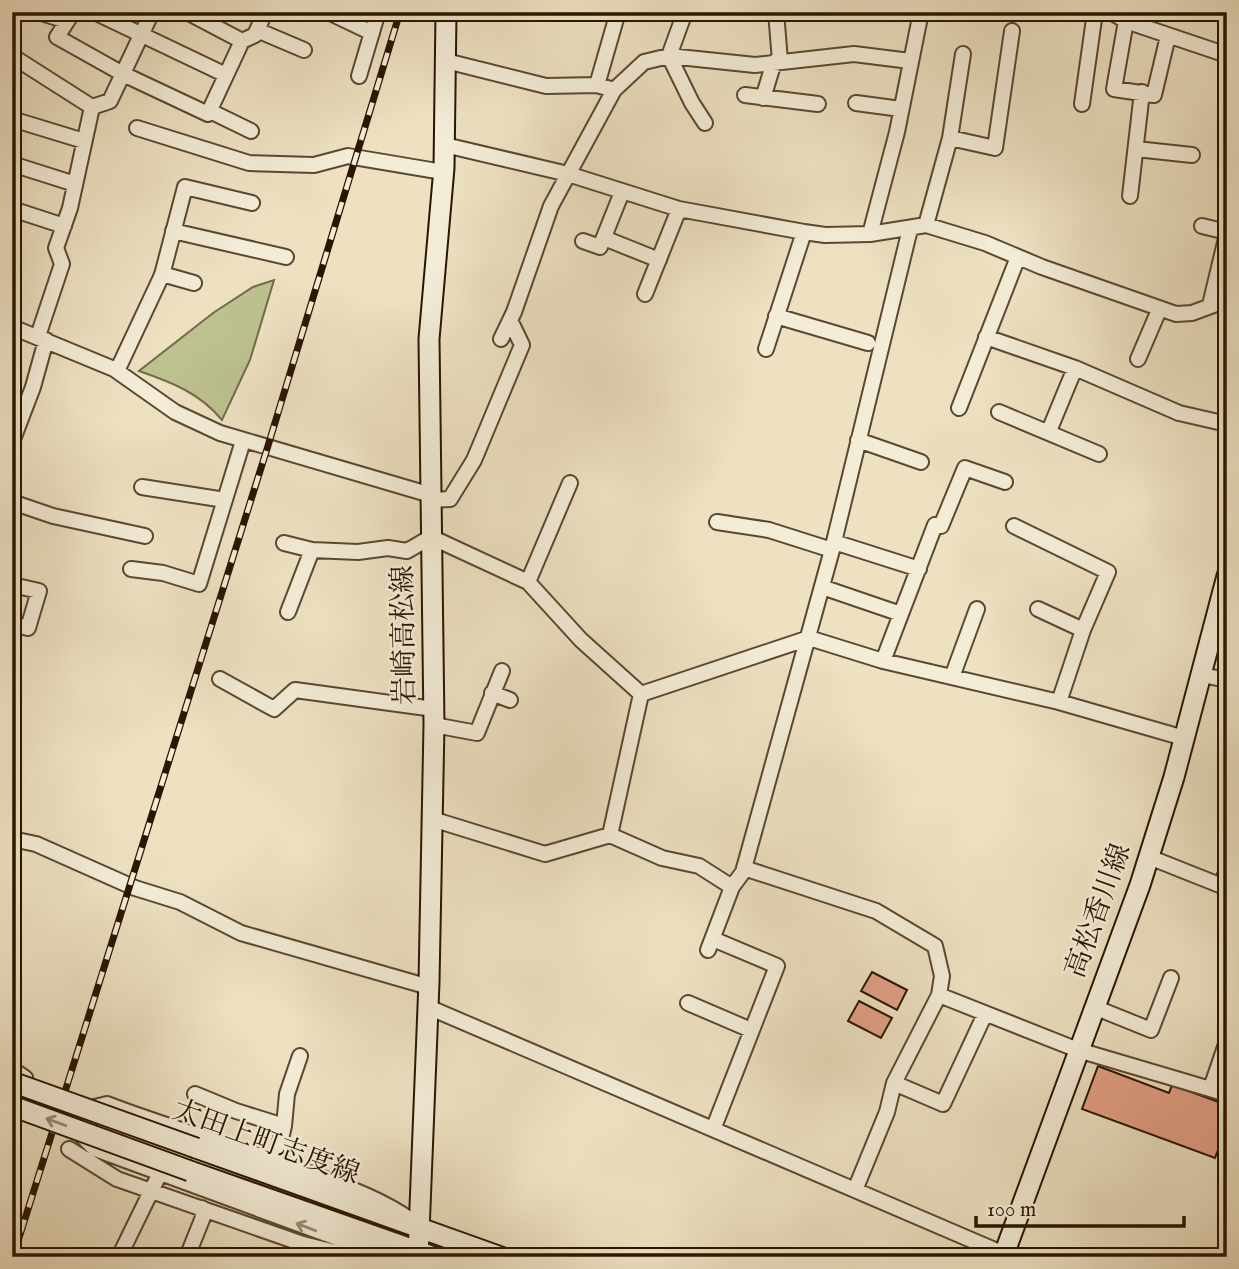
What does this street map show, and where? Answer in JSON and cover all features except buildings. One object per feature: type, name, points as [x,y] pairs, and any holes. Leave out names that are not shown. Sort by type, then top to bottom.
[{"type":"main road","name":"岩崎高松線","points":[[423,1255],[419,1227],[428,997],[434,717],[430,304],[443,172],[446,12]]},
{"type":"main road","name":"高松香川線","points":[[1003,1255],[1149,856],[1202,675],[1227,576]]},
{"type":"main road","name":"太田上町志度線","points":[[12,1082],[501,1257]]},
{"type":"main road","name":"太田上町志度線","points":[[12,1107],[423,1255]]},
{"type":"street","points":[[38,12],[70,17],[57,37],[123,74],[208,114],[242,41],[255,35],[265,12]]},
{"type":"street","points":[[94,12],[226,75]]},
{"type":"street","points":[[92,107],[110,101],[152,12]]},
{"type":"street","points":[[187,12],[242,41]]},
{"type":"street","points":[[328,12],[372,33]]},
{"type":"street","points":[[359,76],[378,12]]},
{"type":"street","points":[[597,85],[618,12]]},
{"type":"street","points":[[685,12],[669,56],[705,123]]},
{"type":"street","points":[[763,97],[777,62],[776,12]]},
{"type":"street","points":[[870,234],[901,110],[921,12]]},
{"type":"street","points":[[1082,104],[1095,12]]},
{"type":"street","points":[[1111,12],[1126,21],[1227,55]]},
{"type":"street","points":[[1126,21],[1114,89],[1154,95],[1168,36]]},
{"type":"street","points":[[257,30],[304,50]]},
{"type":"street","points":[[950,138],[995,148],[1012,31]]},
{"type":"street","points":[[501,339],[551,206],[614,90],[644,62],[669,56],[755,65],[854,54],[910,61]]},
{"type":"street","points":[[926,225],[950,138],[963,54]]},
{"type":"street","points":[[12,56],[92,107]]},
{"type":"street","points":[[446,61],[546,86],[597,85],[614,90]]},
{"type":"street","points":[[1130,196],[1142,92]]},
{"type":"street","points":[[745,95],[818,104]]},
{"type":"street","points":[[856,103],[901,110]]},
{"type":"street","points":[[12,442],[33,387],[42,338],[62,264],[56,248],[75,184],[92,107]]},
{"type":"street","points":[[210,111],[251,131]]},
{"type":"street","points":[[12,119],[84,141]]},
{"type":"street","points":[[137,128],[249,163],[314,165],[348,156],[443,172]]},
{"type":"street","points":[[444,145],[568,174],[679,209],[804,232],[825,235],[870,234],[926,225],[985,243],[1159,310],[1192,313],[1227,300]]},
{"type":"street","points":[[1136,149],[1192,155]]},
{"type":"street","points":[[12,164],[75,184]]},
{"type":"street","points":[[117,371],[162,274],[185,187],[252,203]]},
{"type":"street","points":[[583,241],[600,247],[622,192]]},
{"type":"street","points":[[12,209],[64,226]]},
{"type":"street","points":[[645,294],[679,209]]},
{"type":"street","points":[[1202,226],[1227,233],[1210,305]]},
{"type":"street","points":[[714,1128],[777,966],[710,944],[732,887],[744,868],[809,638],[910,229]]},
{"type":"street","points":[[173,230],[286,257]]},
{"type":"street","points":[[766,349],[804,232]]},
{"type":"street","points":[[604,238],[659,260]]},
{"type":"street","points":[[959,408],[1017,257]]},
{"type":"street","points":[[162,274],[194,283]]},
{"type":"street","points":[[1138,359],[1159,310]]},
{"type":"street","points":[[776,316],[868,343]]},
{"type":"street","points":[[12,327],[117,371],[175,412],[243,441],[431,497],[450,499],[474,460],[522,345],[510,320]]},
{"type":"street","points":[[986,338],[1075,368],[1179,413],[1227,424]]},
{"type":"street","points":[[1049,431],[1075,368]]},
{"type":"street","points":[[999,412],[1099,454]]},
{"type":"street","points":[[858,440],[921,462]]},
{"type":"street","points":[[131,569],[163,573],[199,584],[243,441]]},
{"type":"street","points":[[883,661],[935,525],[941,526],[965,467],[1005,482]]},
{"type":"street","points":[[528,582],[570,484]]},
{"type":"street","points":[[142,487],[225,500]]},
{"type":"street","points":[[12,502],[53,516],[145,536]]},
{"type":"street","points":[[717,522],[769,530],[919,569]]},
{"type":"street","points":[[1014,526],[1108,572],[1083,630],[1059,702]]},
{"type":"street","points":[[284,543],[312,550],[358,552],[388,548],[407,551],[431,537],[528,582],[581,640],[641,694]]},
{"type":"street","points":[[288,612],[312,550]]},
{"type":"street","points":[[12,585],[39,591],[28,628],[12,624]]},
{"type":"street","points":[[822,587],[901,614]]},
{"type":"street","points":[[952,677],[977,609]]},
{"type":"street","points":[[1038,609],[1083,630]]},
{"type":"street","points":[[641,694],[809,638],[883,661],[1059,702],[1184,738]]},
{"type":"street","points":[[220,679],[274,709],[295,690],[434,717],[477,733],[502,671]]},
{"type":"street","points":[[1202,675],[1227,680]]},
{"type":"street","points":[[492,693],[510,700]]},
{"type":"street","points":[[610,835],[641,694]]},
{"type":"street","points":[[432,819],[545,854],[610,835],[662,858],[699,866],[732,887]]},
{"type":"street","points":[[12,839],[36,844],[135,888],[180,902],[241,933],[428,997],[714,1128],[1003,1255]]},
{"type":"street","points":[[1149,856],[1227,888]]},
{"type":"street","points":[[744,868],[876,911],[935,946],[943,976],[939,995],[894,1083],[887,1112],[855,1190]]},
{"type":"street","points":[[1094,1007],[1151,1030],[1171,978]]},
{"type":"street","points":[[939,995],[1079,1050],[1227,1094]]},
{"type":"street","points":[[688,1003],[751,1030]]},
{"type":"street","points":[[894,1083],[943,1104],[985,1014]]},
{"type":"street","points":[[1211,1088],[1227,1041]]},
{"type":"street","points":[[276,1160],[284,1126],[287,1094],[300,1056]]},
{"type":"street","points":[[12,1069],[25,1078],[12,1119]]},
{"type":"street","points":[[195,1094],[236,1111],[284,1126]]},
{"type":"street","points":[[419,1227],[385,1202],[276,1160],[175,1133],[107,1104],[96,1107],[83,1137],[95,1149],[378,1254],[423,1255]]},
{"type":"street","points":[[69,1149],[107,1175],[303,1244],[355,1257]]},
{"type":"street","points":[[119,1257],[159,1177]]},
{"type":"street","points":[[187,1257],[203,1217],[202,1208]]},
{"type":"green space","points":[[274,280],[250,360],[222,420],[195,396],[174,384],[139,371],[213,313],[253,287]]},
{"type":"railway","points":[[13,1257],[267,449],[400,12]]}]
